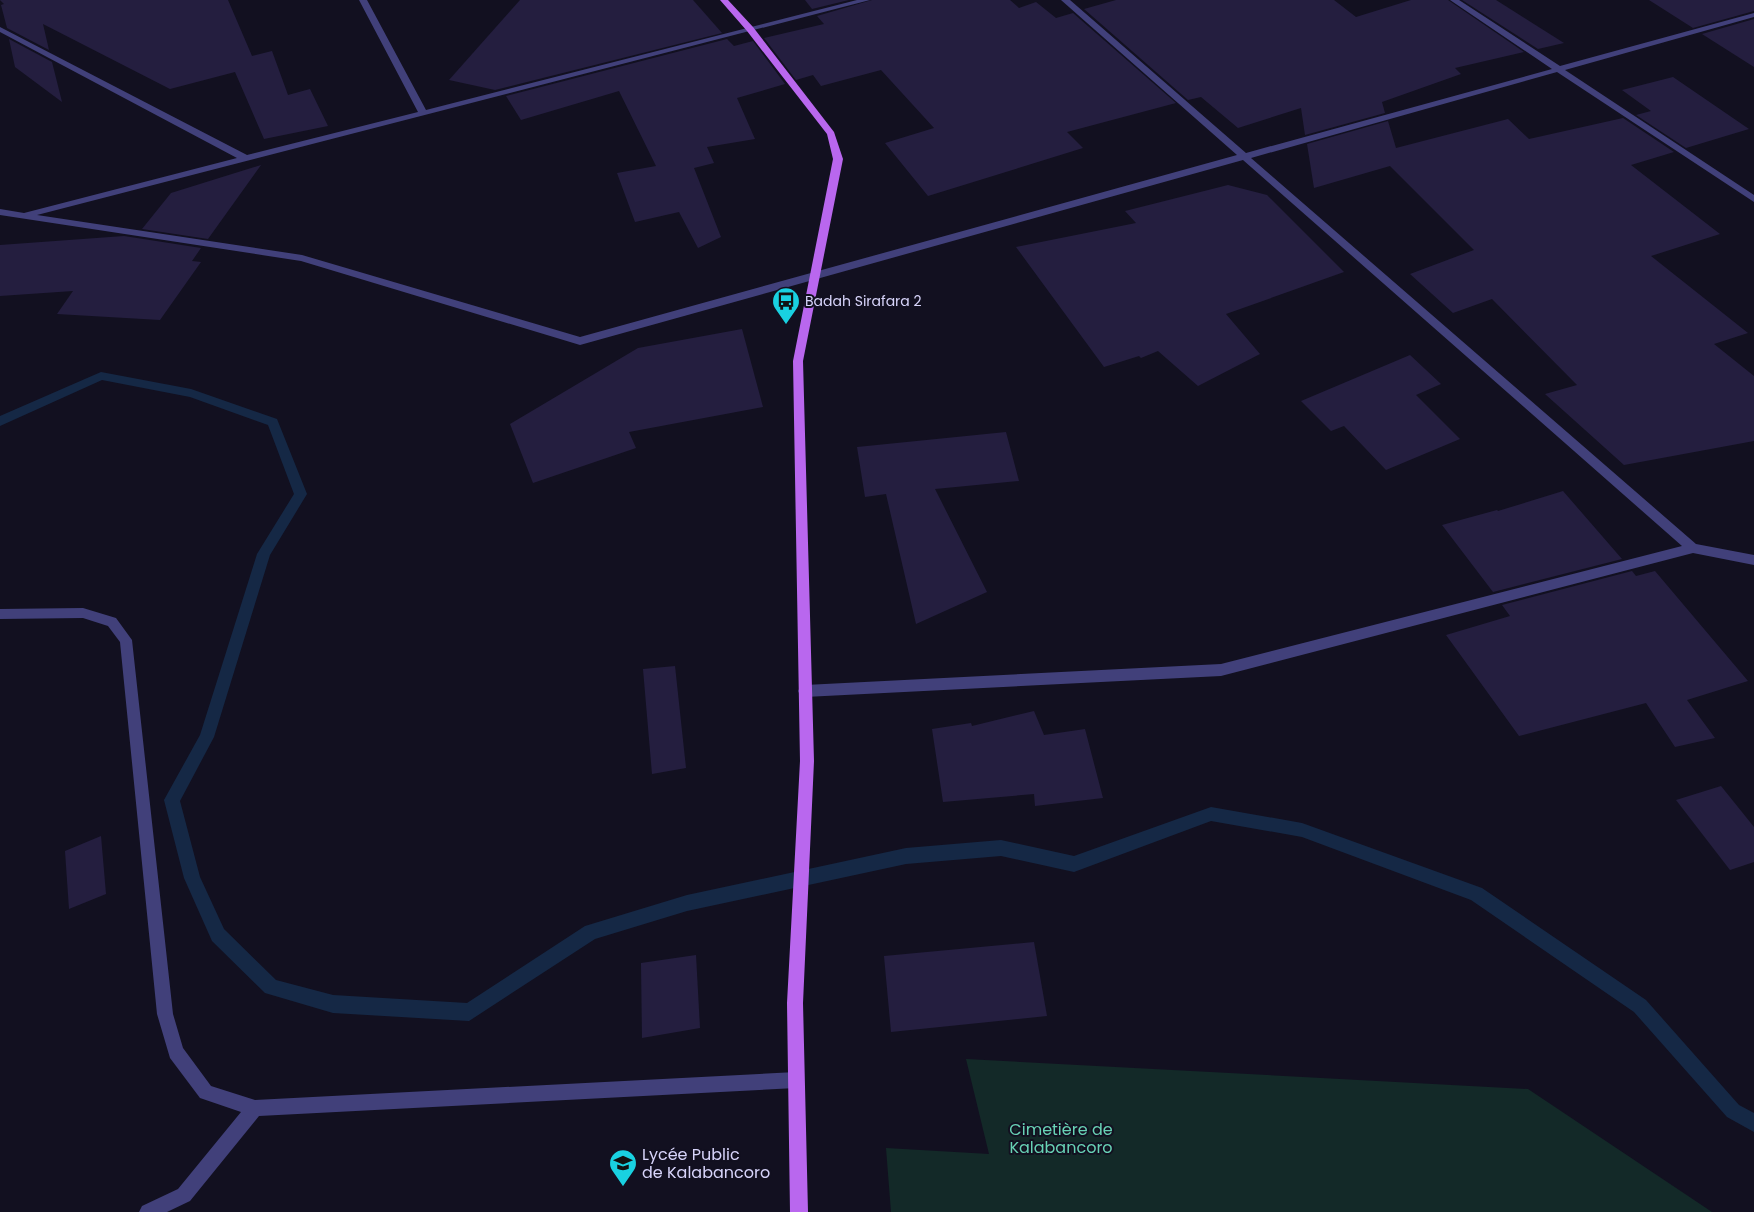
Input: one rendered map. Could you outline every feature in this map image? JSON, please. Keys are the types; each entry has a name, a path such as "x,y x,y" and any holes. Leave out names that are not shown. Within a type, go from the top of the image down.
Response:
{"main road":[{"path":"724,0 750,30 831,134 838,159 798,361 807,762 795,1003 799,1212"}],"street":[{"path":"363,0 423,113"},
{"path":"21,215 866,0"},
{"path":"1065,0 1693,548"},
{"path":"1454,0 1754,200"},
{"path":"0,212 302,258 580,341 1754,15"},
{"path":"0,29 245,158"},
{"path":"805,691 1221,670 1693,548 1754,560"},
{"path":"0,614 82,613 112,622 126,640 165,1014 176,1052 206,1092 255,1108 796,1080"},
{"path":"148,1212 184,1196 255,1108"}],"green space":[{"name":"Cimetière de Kalabancoro","path":"966,1059 1528,1089 1712,1212 891,1212 886,1148 989,1154"}],"building":[{"path":"0,0 228,0 252,56 272,51 288,95 310,89 328,126 264,139 235,72 170,89 43,24 49,50 7,28 1,5 4,4"},
{"path":"520,0 693,0 722,33 495,90 449,80"},
{"path":"805,0 849,0 812,9"},
{"path":"872,0 1010,0 1019,8 1036,2 1056,18 1073,13 1176,103 1067,132 1083,148 928,196 885,143 934,128 881,70 821,86 813,75 796,80 764,38 824,24 817,16"},
{"path":"1116,0 1334,0 1356,17 1411,0 1448,0 1524,52 1455,68 1461,74 1382,102 1385,113 1305,135 1301,108 1238,128 1201,97 1188,100 1084,9"},
{"path":"1462,0 1496,0 1564,43 1538,49"},
{"path":"1649,0 1754,0 1754,11 1693,28"},
{"path":"1754,19 1754,67 1702,34"},
{"path":"9,39 52,62 62,102 15,67"},
{"path":"727,39 734,46 753,41 785,84 737,98 755,139 707,147 714,163 694,168 721,237 698,248 679,212 635,222 617,173 656,166 619,91 521,120 506,96"},
{"path":"1673,77 1749,129 1686,148 1636,115 1651,111 1622,90"},
{"path":"1623,118 1674,152 1631,165 1720,234 1651,256 1748,333 1714,344 1754,376 1754,441 1624,465 1545,394 1577,385 1492,299 1453,313 1410,274 1474,250 1390,166 1314,188 1307,144 1388,121 1396,148 1508,119 1529,139"},
{"path":"261,165 208,239 142,229 171,193"},
{"path":"1228,185 1267,195 1344,272 1226,314 1260,354 1198,386 1158,351 1141,358 1139,356 1104,367 1016,247 1136,223 1125,211"},
{"path":"124,236 201,248 192,261 201,262 160,320 57,314 73,291 0,296 0,245"},
{"path":"742,329 763,407 629,432 636,448 533,483 510,424 638,348"},
{"path":"1410,355 1441,384 1416,395 1460,439 1386,470 1344,426 1331,431 1301,401"},
{"path":"1006,432 1019,481 935,489 987,592 916,624 886,494 865,497 857,447"},
{"path":"1563,491 1622,559 1493,592 1442,525 1498,511"},
{"path":"1632,571 1636,576 1655,571 1748,681 1687,700 1715,738 1675,747 1646,703 1519,736 1446,635 1510,616 1502,605"},
{"path":"675,666 686,768 652,774 643,669"},
{"path":"1034,711 1044,735 1085,729 1103,798 1035,806 1034,794 943,802 932,729 971,723 972,726"},
{"path":"1721,786 1754,827 1754,862 1730,870 1676,800"},
{"path":"101,836 106,894 69,909 65,851"},
{"path":"1034,942 1047,1016 891,1032 884,956"},
{"path":"696,955 700,1028 642,1038 641,963"}],"waterway":[{"path":"0,421 101,376 191,393 273,422 301,494 264,554 207,737 172,800 192,878 218,935 271,987 333,1004 469,1012 591,932 687,903 906,856 1001,848 1074,864 1211,814 1302,830 1476,894 1640,1006 1733,1111 1754,1123"}],"place":[{"name":"Badah Sirafara 2","path":"786,325"},
{"name":"Lycée Public de Kalabancoro","path":"623,1187"}]}
